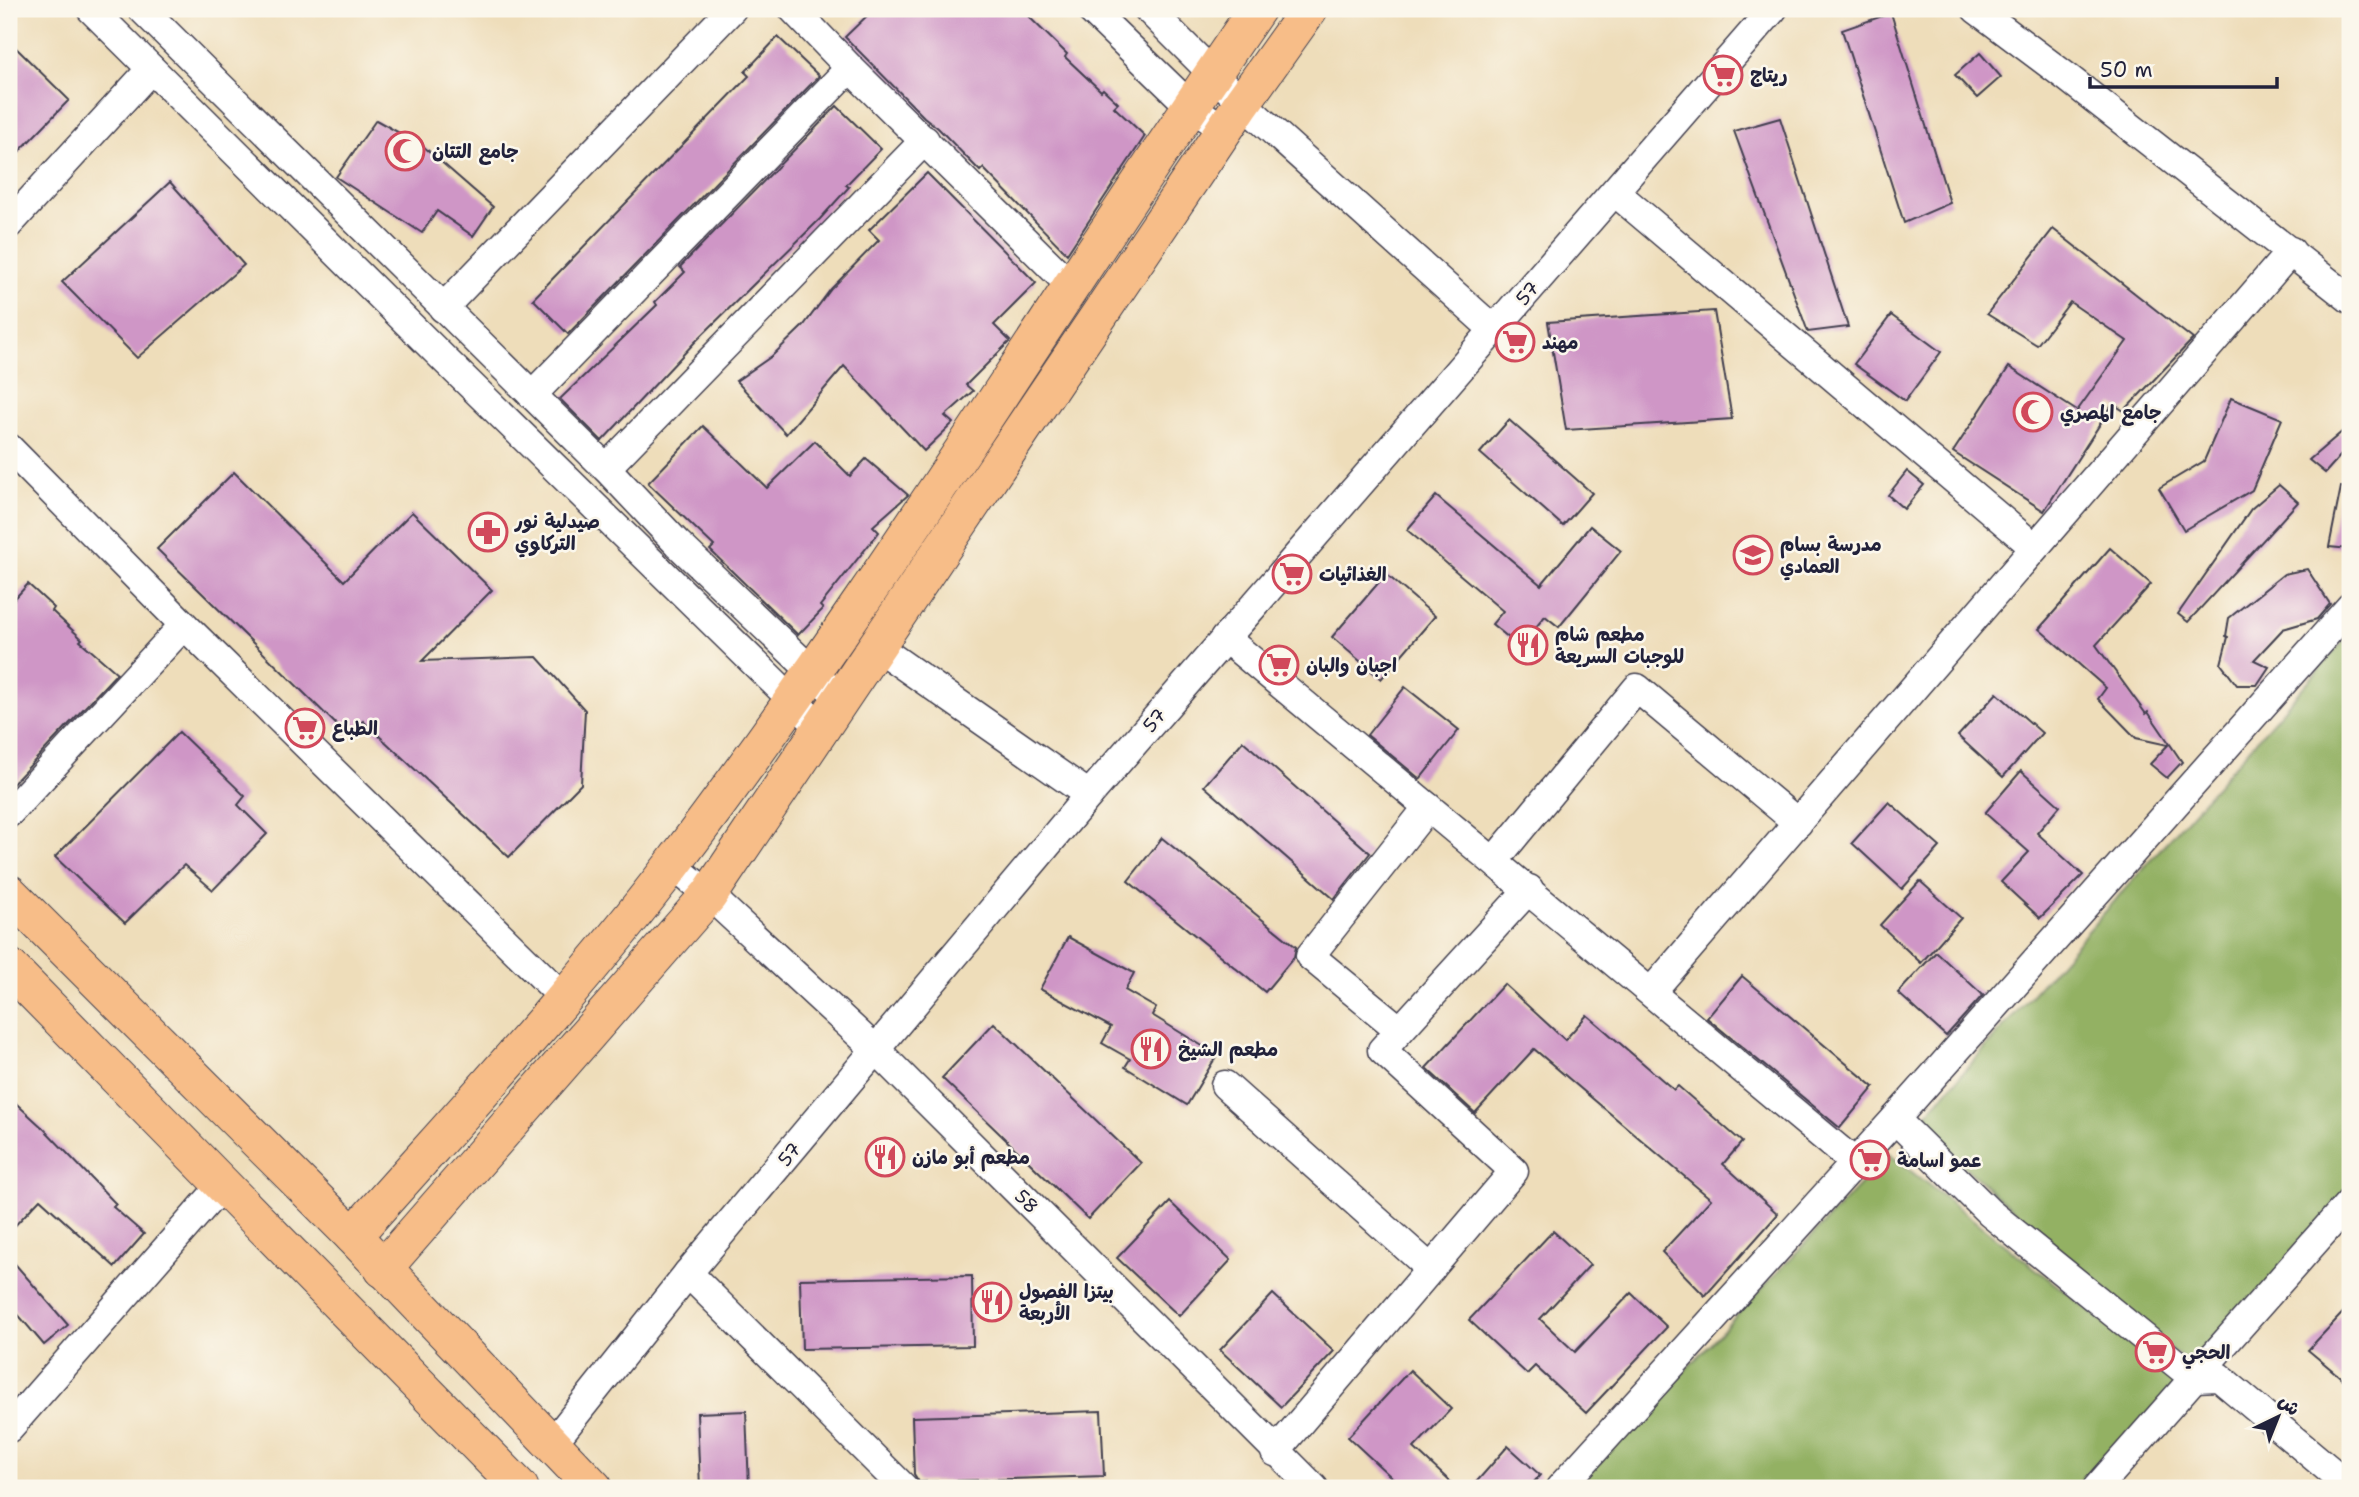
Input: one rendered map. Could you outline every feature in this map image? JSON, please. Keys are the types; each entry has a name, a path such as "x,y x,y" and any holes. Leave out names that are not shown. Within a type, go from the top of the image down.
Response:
{"main road":[{"path":"353,1237 563,997 672,865 802,686 1257,9"},
{"path":"383,1269 709,895 1309,9"},
{"path":"9,893 353,1237 594,1488"},
{"path":"9,967 520,1488"}],"street":[{"path":"91,9 831,714"},
{"path":"443,308 732,9"},
{"path":"793,9 1071,286"},
{"path":"1090,9 1190,106 1234,117"},
{"path":"1149,9 1213,73 1234,117 1495,331"},
{"name":"57","path":"551,1445 688,1273 1089,795 1773,9"},
{"path":"1976,9 2350,299"},
{"path":"152,12 443,308 606,468 677,542 802,686"},
{"path":"532,395 850,68"},
{"path":"9,224 151,69"},
{"path":"606,468 925,140"},
{"path":"1615,192 2034,547"},
{"path":"1652,991 2291,251"},
{"path":"9,447 184,625 563,997"},
{"path":"1560,1488 1895,1119 2350,607"},
{"path":"9,813 184,625"},
{"path":"1225,639 1652,991 1854,1162"},
{"path":"877,647 1089,795"},
{"path":"1494,861 1637,688 1798,823"},
{"path":"1400,1030 1310,956 1428,807"},
{"name":"58","path":"672,865 709,895 876,1050 1275,1452 1314,1488"},
{"path":"1275,1452 1514,1171 1382,1050 1529,889"},
{"path":"1225,1085 1431,1269"},
{"path":"1895,1119 1990,1213 2194,1378 2219,1377 2350,1486"},
{"path":"9,1428 223,1184"},
{"path":"2097,1488 2350,1202"},
{"path":"688,1273 904,1488"}],"green space":[{"path":"2350,634 2350,1195 2193,1368 1917,1125"},
{"path":"1889,1154 2183,1384 2085,1488 1574,1488"}],"building":[{"path":"874,9 1021,9 1067,54 1065,57 1118,103 1114,107 1145,136 1067,254 983,168 980,171 845,37"},
{"path":"1891,13 1950,203 1904,223 1842,30"},
{"path":"778,37 819,76 568,334 533,299 749,76 745,72"},
{"path":"9,41 69,100 9,162"},
{"path":"1980,53 2001,77 1977,98 1955,75"},
{"path":"837,106 881,149 846,185 849,187 820,219 695,342 602,441 560,399 657,305 655,302 685,272 680,267"},
{"path":"1780,118 1848,327 1808,332 1734,131"},
{"path":"376,120 423,146 493,207 473,236 437,211 422,233 336,177"},
{"path":"927,173 1036,283 994,325 1010,341 966,385 973,391 945,416 953,423 924,451 844,366 786,434 736,381 772,356 804,325 831,289 879,240 869,230"},
{"path":"170,182 244,265 137,358 62,282"},
{"path":"2053,229 2193,339 2124,411 2113,404 2044,511 1953,452 2009,367 2077,411 2127,341 2070,302 2037,345 1987,314"},
{"path":"1714,311 1732,419 1566,430 1548,322"},
{"path":"1891,315 1941,352 1905,401 1854,364"},
{"path":"2231,398 2282,419 2252,490 2184,530 2159,488 2204,461"},
{"path":"1509,420 1592,493 1563,526 1480,453"},
{"path":"2350,425 2350,445 2325,473 2309,460"},
{"path":"703,426 767,488 815,441 850,476 866,459 908,495 873,526 879,532 820,606 823,609 798,635 710,550 714,546 648,483"},
{"path":"1907,471 1924,485 1904,509 1888,495"},
{"path":"234,472 344,581 412,512 492,590 422,661 537,657 585,710 581,784 509,857 363,721 348,736 157,549"},
{"path":"2279,485 2298,502 2188,622 2178,614 2251,509"},
{"path":"2341,487 2350,488 2350,549 2329,547"},
{"path":"1436,496 1541,585 1590,526 1621,551 1559,627 1545,616 1520,647 1492,624 1503,611 1407,530"},
{"path":"2110,548 2151,584 2096,645 2146,714 2148,712 2182,762 2167,778 2150,764 2168,745 2136,738 2098,699 2106,688 2039,629"},
{"path":"2307,569 2330,604 2317,619 2283,629 2254,660 2269,667 2257,685 2237,685 2221,664 2228,637 2229,618 2284,574"},
{"path":"1386,574 1435,616 1381,679 1332,637"},
{"path":"28,584 54,608 52,611 82,639 80,641 117,673 9,788 9,605"},
{"path":"1405,687 1459,730 1420,779 1367,735"},
{"path":"1997,693 2042,733 2003,777 1958,736"},
{"path":"179,732 245,796 238,805 267,834 213,890 184,865 125,923 55,857"},
{"path":"1243,741 1370,853 1334,899 1204,786"},
{"path":"2021,771 2060,806 2037,833 2083,875 2040,918 2001,882 2029,852 1985,813"},
{"path":"1889,802 1940,847 1902,889 1852,843"},
{"path":"1162,838 1296,947 1294,957 1265,992 1128,881"},
{"path":"1920,881 1961,918 1921,963 1880,925"},
{"path":"1068,937 1134,973 1125,990 1156,1008 1152,1015 1217,1055 1187,1105 1125,1067 1130,1059 1102,1043 1111,1027 1040,989"},
{"path":"1936,952 1983,995 1946,1036 1898,993"},
{"path":"1742,976 1874,1087 1840,1128 1707,1018"},
{"path":"1504,984 1565,1040 1587,1015 1674,1090 1678,1086 1742,1142 1723,1164 1778,1214 1705,1296 1662,1252 1711,1199 1534,1049 1475,1113 1426,1068"},
{"path":"994,1023 1141,1163 1088,1219 942,1078"},
{"path":"9,1097 44,1129 116,1204 113,1207 144,1234 115,1267 40,1199 9,1232"},
{"path":"1170,1202 1231,1260 1179,1316 1117,1258"},
{"path":"1553,1231 1590,1265 1540,1319 1575,1352 1631,1293 1667,1327 1586,1413 1535,1366 1527,1374 1469,1320"},
{"path":"9,1257 68,1325 44,1345 9,1304"},
{"path":"972,1276 973,1346 802,1349 800,1279"},
{"path":"1273,1294 1334,1351 1281,1407 1220,1350"},
{"path":"2350,1305 2350,1385 2308,1350"},
{"path":"1410,1370 1451,1409 1414,1448 1457,1488 1403,1488 1348,1437"},
{"path":"746,1411 749,1488 700,1488 697,1413"},
{"path":"1101,1411 1104,1476 919,1482 914,1474 912,1417"},
{"path":"1508,1446 1540,1475 1529,1488 1471,1488"}],"place":[{"name":"ريتاج","path":"1723,75"},
{"name":"جامع التتان","path":"405,151"},
{"name":"مهند","path":"1515,342"},
{"name":"جامع المصري","path":"2033,412"},
{"name":"صيدلية نور التركاوي","path":"488,532"},
{"name":"مدرسة بسام العمادي","path":"1753,555"},
{"name":"الغذائيات","path":"1292,574"},
{"name":"مطعم شام للوجبات السريعة","path":"1528,645"},
{"name":"اجبان والبان","path":"1279,665"},
{"name":"الطباع","path":"305,728"},
{"name":"مطعم الشيخ","path":"1151,1049"},
{"name":"مطعم أبو مازن","path":"885,1157"},
{"name":"عمو اسامة","path":"1870,1160"},
{"name":"بيتزا الفصول الأربعة","path":"992,1302"},
{"name":"الحجي","path":"2155,1352"}]}
